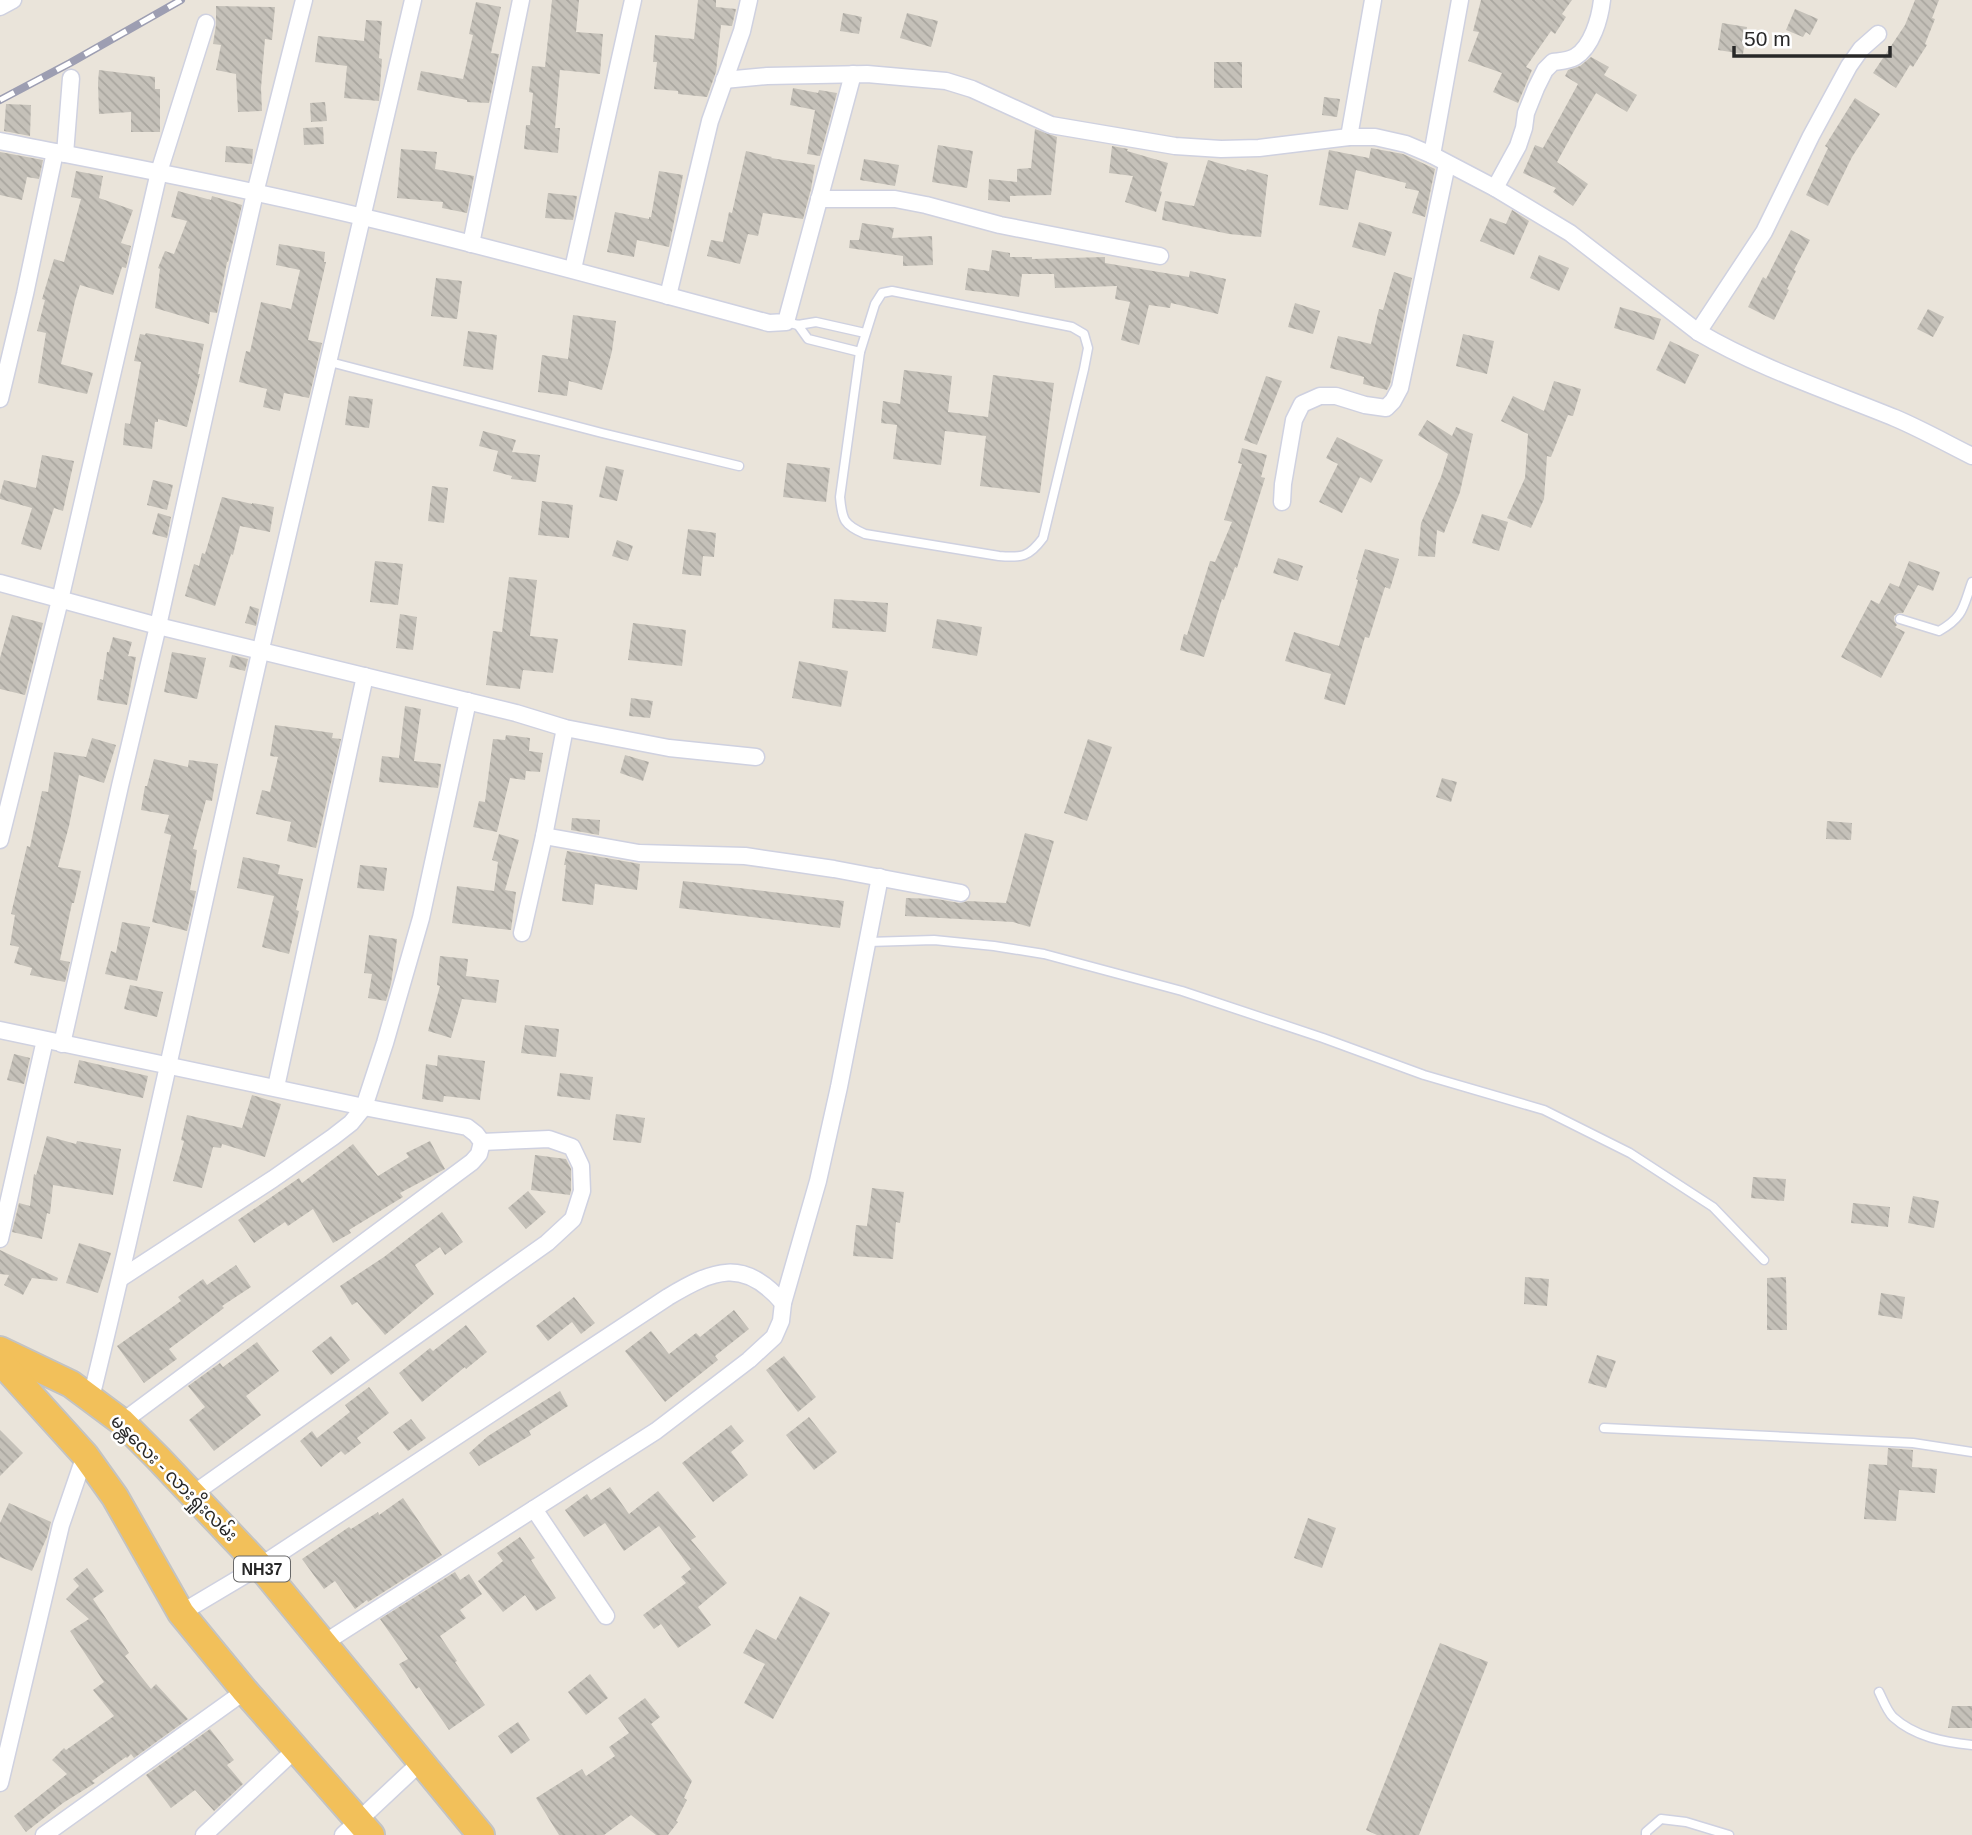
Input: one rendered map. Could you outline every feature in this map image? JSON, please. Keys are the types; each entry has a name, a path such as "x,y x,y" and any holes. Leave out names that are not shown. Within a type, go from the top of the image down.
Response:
{"highway":[{"name":"မန္တလေး - လားရှိုးလမ်း","path":"0,1350 71,1384 122,1422 260,1566 481,1835"},
{"path":"0,1362 85,1455 115,1497 181,1613 296,1749 357,1830"}],"street":[{"path":"0,8 13,0"},
{"path":"62,1044 255,193 304,0"},
{"path":"91,1398 121,1278 260,651 413,0"},
{"path":"471,244 521,0"},
{"path":"573,269 633,0"},
{"path":"668,296 710,121 742,31 750,0"},
{"path":"1349,137 1373,0"},
{"path":"1282,502 1294,420 1301,404 1320,396 1336,396 1386,408 1401,388 1440,159 1460,0"},
{"path":"1495,188 1518,146 1526,113 1545,70 1553,62 1577,56 1586,46 1599,18 1602,0"},
{"path":"0,840 60,600 159,172 206,23"},
{"path":"1698,332 1764,232 1849,66 1861,49 1878,34"},
{"path":"724,80 767,76 853,75 946,81 972,89 1051,125 1175,146 1259,148 1349,137 1375,137 1406,144 1495,188 1570,233 1698,332 1753,361 1899,420 1972,456"},
{"path":"0,141 159,172 364,217 573,269 769,323 792,324 819,199 853,75"},
{"path":"0,399 60,153 71,78"},
{"path":"819,199 895,199 1000,225 1160,256"},
{"path":"0,583 158,626 516,713 565,728 669,748 756,757"},
{"path":"276,1087 365,676"},
{"path":"121,1278 333,1137 351,1123 364,1107 421,918 468,701"},
{"path":"522,933 565,728"},
{"path":"544,836 639,853 745,856 834,869 961,893"},
{"path":"324,1643 656,1431 749,1360 774,1337 781,1321 783,1303 818,1181 880,877"},
{"path":"0,1030 467,1127 482,1142"},
{"path":"0,1239 45,1040"},
{"path":"192,1494 547,1243 573,1219 582,1191 581,1166 572,1147 549,1139 482,1142"},
{"path":"122,1422 472,1162 479,1154 482,1142"},
{"path":"181,1613 260,1566 698,1279 720,1273 738,1273 756,1279 772,1290 783,1303"},
{"path":"0,1778 61,1525 85,1455"},
{"path":"534,1509 606,1616"},
{"path":"44,1835 245,1691"},
{"path":"204,1835 296,1749"},
{"path":"357,1830 422,1762"}],"lane":[{"path":"892,291 1072,327 1084,334 1088,348 1084,369 1043,538 1034,550 1019,558 999,556 865,534 850,527 842,516 840,497 865,333 875,304 882,293 892,291"},
{"path":"792,324 816,322 865,333"},
{"path":"792,324 808,339 860,352"},
{"path":"330,362 740,466"},
{"path":"1900,619 1939,631 1954,623 1961,614 1972,582"},
{"path":"868,942 934,940 1044,954 1182,991 1423,1075 1544,1110 1630,1153 1713,1207 1764,1260"},
{"path":"1604,1428 1913,1443 1972,1452"},
{"path":"1879,1692 1892,1716 1915,1731 1932,1739 1972,1745"},
{"path":"1646,1835 1661,1819 1686,1822 1730,1835"}],"building":[{"path":"552,0 579,0 576,32 603,34 600,74 560,70 555,128 560,128 558,153 524,149 526,125 530,125 533,93 529,92 532,66 545,67"},
{"path":"698,0 716,0 716,7 736,9 732,26 721,25 716,72 707,97 654,89 657,62 653,62 655,35 694,39"},
{"path":"1481,0 1572,0 1562,14 1566,17 1555,34 1551,31 1526,67 1532,70 1518,103 1493,92 1502,73 1468,61 1479,32 1473,31"},
{"path":"1915,0 1939,0 1925,44 1927,45 1896,88 1873,73 1905,25"},
{"path":"476,2 501,7 491,53 499,54 489,103 467,102 417,90 421,71 463,79 473,35 469,34"},
{"path":"216,6 275,7 272,40 265,39 262,111 238,112 236,74 216,70 221,45 213,44"},
{"path":"1795,9 1818,19 1810,35 1806,32 1803,37 1786,30"},
{"path":"843,13 862,17 859,34 840,31"},
{"path":"907,13 938,21 931,47 900,38"},
{"path":"366,20 382,21 379,101 344,98 347,66 315,62 318,36 364,41"},
{"path":"1722,23 1747,27 1743,54 1718,50"},
{"path":"1591,57 1609,67 1604,75 1637,95 1627,112 1596,93 1579,122 1557,162 1588,184 1573,206 1553,192 1556,188 1523,173 1535,145 1543,148 1578,84 1565,76 1568,70 1580,66"},
{"path":"1214,62 1242,62 1242,88 1214,88"},
{"path":"99,70 155,77 155,89 160,89 160,132 131,132 131,112 99,114"},
{"path":"793,88 818,93 819,90 837,93 820,156 807,154 815,110 790,105"},
{"path":"1324,97 1340,99 1337,117 1322,115"},
{"path":"1855,98 1880,114 1852,157 1828,206 1806,195 1828,148 1825,146"},
{"path":"325,102 327,121 311,122 310,103"},
{"path":"6,104 31,105 30,136 4,131"},
{"path":"323,127 324,144 304,145 303,128"},
{"path":"1035,129 1057,137 1051,195 1010,196 1010,202 988,200 989,179 1017,182 1017,169 1031,168"},
{"path":"938,145 973,151 967,188 932,182"},
{"path":"226,146 253,149 252,164 225,162"},
{"path":"1112,146 1168,163 1156,212 1125,202 1133,176 1109,173"},
{"path":"1371,148 1403,154 1435,169 1425,217 1412,213 1419,191 1405,188 1406,183 1356,170 1348,210 1319,205 1329,150 1369,158"},
{"path":"401,149 437,152 435,169 474,176 467,213 442,208 443,202 397,198"},
{"path":"746,151 815,165 803,219 763,213 758,236 748,234 740,264 707,256 711,240 723,242"},
{"path":"0,152 43,160 39,179 27,177 22,200 0,195"},
{"path":"864,159 899,165 895,186 860,180"},
{"path":"1208,160 1268,175 1261,237 1229,234 1162,220 1165,201 1194,206"},
{"path":"76,171 103,176 99,198 133,210 121,243 131,246 126,268 122,267 113,295 80,285 75,301 61,364 93,373 87,394 38,383 46,333 37,331 45,300 42,299 54,259 64,262 81,199 71,197"},
{"path":"659,171 683,175 669,247 637,240 634,257 607,252 615,212 649,219 651,217"},
{"path":"178,191 211,200 212,196 242,205 217,313 210,312 209,324 155,308 158,268 165,251 174,254 187,221 171,217"},
{"path":"548,193 577,196 573,220 545,218"},
{"path":"1512,210 1529,221 1514,255 1480,241 1490,218 1506,224"},
{"path":"1359,222 1392,232 1385,256 1352,247"},
{"path":"862,223 894,228 892,238 932,236 933,265 903,266 903,256 849,248 850,240 859,240"},
{"path":"1791,230 1810,240 1794,270 1796,271 1787,289 1789,290 1774,320 1748,307"},
{"path":"279,244 325,252 326,262 308,340 322,343 309,398 284,393 280,411 263,407 267,389 239,382 246,351 250,352 261,302 291,309 300,270 276,265"},
{"path":"992,250 1010,253 1010,257 1032,259 1105,257 1105,263 1189,277 1190,271 1226,279 1218,314 1171,303 1170,308 1149,305 1139,345 1121,340 1130,302 1115,299 1117,286 1055,288 1054,274 1022,274 1019,297 965,290 968,268 989,271"},
{"path":"1539,255 1569,268 1559,291 1530,278"},
{"path":"1394,272 1412,278 1387,390 1363,384 1364,377 1330,368 1338,336 1371,344 1379,309 1383,310"},
{"path":"436,278 462,281 457,319 431,316"},
{"path":"1295,303 1320,311 1313,334 1288,327"},
{"path":"1620,307 1661,319 1654,340 1614,328"},
{"path":"1928,309 1944,317 1933,337 1917,329"},
{"path":"573,315 616,321 602,390 569,381 567,396 538,392 542,355 568,359"},
{"path":"468,331 497,335 493,370 463,366"},
{"path":"140,334 204,344 200,374 187,427 158,419 158,422 155,422 152,449 123,445 125,423 130,424 141,362 134,361"},
{"path":"1463,334 1494,341 1487,374 1456,366"},
{"path":"1670,341 1699,355 1685,384 1656,370"},
{"path":"904,370 952,376 948,412 988,417 993,375 1054,383 1040,493 980,486 986,436 945,431 941,465 893,459 897,425 881,423 883,401 900,404"},
{"path":"1266,376 1282,381 1257,445 1244,440"},
{"path":"1554,381 1581,389 1573,416 1568,415 1551,457 1547,456 1544,499 1531,528 1507,518 1525,478 1528,434 1501,421 1513,396 1544,411"},
{"path":"349,396 373,399 369,428 345,425"},
{"path":"1427,420 1452,436 1456,427 1473,434 1460,492 1444,533 1437,530 1435,557 1418,556 1421,523 1448,454 1418,435"},
{"path":"483,431 516,440 512,452 540,455 536,482 511,479 512,476 493,471 498,451 479,446"},
{"path":"1337,437 1383,460 1371,483 1360,477 1342,513 1319,502 1338,464 1326,458"},
{"path":"1242,448 1267,455 1261,477 1265,478 1237,568 1235,567 1224,600 1222,599 1204,657 1180,650 1210,561 1215,562 1232,522 1224,520 1242,464 1238,463"},
{"path":"42,455 74,461 63,511 54,508 41,550 21,544 32,508 0,499 0,495 4,480 36,488"},
{"path":"787,463 830,468 826,502 783,497"},
{"path":"606,466 624,470 617,501 599,497"},
{"path":"153,480 173,485 167,510 147,505"},
{"path":"432,486 448,488 444,523 428,521"},
{"path":"222,497 274,507 270,532 240,526 215,606 185,596 194,564 199,566 202,553 205,554"},
{"path":"542,501 573,505 569,538 538,535"},
{"path":"158,513 171,517 167,538 152,534"},
{"path":"1482,514 1508,522 1499,551 1472,543"},
{"path":"688,529 716,533 714,557 703,556 701,576 682,574"},
{"path":"617,540 633,546 628,561 612,556"},
{"path":"1365,549 1399,559 1390,589 1385,587 1369,638 1365,637 1345,705 1324,699 1331,674 1285,661 1294,632 1339,646"},
{"path":"1278,558 1303,566 1298,581 1273,573"},
{"path":"375,561 403,564 398,605 370,602"},
{"path":"1909,561 1940,572 1933,591 1918,585 1903,613 1894,616 1897,625 1895,627 1905,632 1881,678 1841,657 1871,600 1879,604 1890,583 1899,587"},
{"path":"509,577 537,580 530,636 558,639 553,673 523,670 520,689 486,685 493,631 502,632"},
{"path":"834,599 888,603 886,632 832,628"},
{"path":"250,606 259,609 256,626 245,623"},
{"path":"400,614 417,617 413,650 396,648"},
{"path":"12,615 43,623 25,695 0,689 0,658"},
{"path":"937,619 982,627 977,656 932,648"},
{"path":"633,623 686,630 682,666 628,660"},
{"path":"113,637 132,642 128,656 136,657 127,705 97,700 100,679 103,680 107,652"},
{"path":"172,652 206,658 197,699 164,692"},
{"path":"232,655 248,659 245,671 229,667"},
{"path":"799,661 848,671 841,707 792,698"},
{"path":"631,698 653,701 650,718 629,716"},
{"path":"405,706 421,709 414,761 441,764 438,788 379,782 382,756 399,758"},
{"path":"275,725 333,733 332,738 341,739 316,848 287,841 291,822 256,814 262,790 270,792 278,757 270,756"},
{"path":"506,735 530,738 529,751 543,753 540,772 526,771 525,780 510,778 497,832 473,827 479,801 485,802 493,739 505,740"},
{"path":"92,738 116,745 104,783 79,775 58,867 81,871 60,960 70,962 65,982 30,975 32,968 14,963 19,947 10,945 15,915 11,914 42,791 48,792 54,752 86,757"},
{"path":"1088,739 1112,747 1087,821 1064,813"},
{"path":"625,755 649,762 643,781 620,773"},
{"path":"154,759 188,767 189,760 218,764 212,801 206,800 193,849 197,850 190,890 196,891 187,931 152,922 171,835 164,833 169,815 141,810"},
{"path":"1442,778 1457,782 1451,802 1436,797"},
{"path":"572,818 600,820 599,835 571,830"},
{"path":"1827,821 1852,823 1851,840 1826,839"},
{"path":"1025,833 1054,841 1030,927 1013,922 905,916 906,898 959,903 1006,903"},
{"path":"499,834 519,840 505,890 516,892 511,930 452,923 457,886 494,891 498,862 492,860"},
{"path":"567,851 640,864 637,890 595,884 593,905 562,901"},
{"path":"243,857 280,865 278,874 303,879 289,954 262,947 274,896 237,888"},
{"path":"360,865 387,868 384,891 357,888"},
{"path":"683,881 844,901 840,928 679,908"},
{"path":"122,922 150,927 137,981 105,974 111,951 116,953"},
{"path":"369,935 397,939 386,1001 368,998 372,974 364,973"},
{"path":"440,956 468,959 466,976 499,980 496,1003 462,999 451,1038 428,1031 440,986 437,985"},
{"path":"130,985 163,992 157,1017 124,1009"},
{"path":"525,1025 559,1029 556,1057 521,1053"},
{"path":"14,1054 30,1058 24,1084 7,1080"},
{"path":"438,1055 485,1061 480,1100 444,1096 443,1102 422,1099 426,1064 437,1066"},
{"path":"79,1060 148,1076 143,1098 74,1083"},
{"path":"560,1073 593,1077 590,1100 557,1096"},
{"path":"252,1095 281,1104 265,1157 222,1144 221,1148 213,1147 202,1188 173,1181 184,1141 181,1140 187,1115 242,1128"},
{"path":"616,1114 645,1118 641,1143 613,1140"},
{"path":"47,1136 76,1144 77,1141 121,1149 113,1195 53,1185 50,1214 47,1213 42,1239 12,1232 19,1203 30,1206 34,1174 36,1175"},
{"path":"430,1141 445,1169 400,1193 403,1197 333,1243 313,1209 288,1226 285,1222 254,1243 238,1220 299,1178 302,1183 353,1144 378,1176 409,1157 406,1153"},
{"path":"535,1155 566,1159 571,1169 570,1195 531,1190"},
{"path":"1753,1177 1786,1179 1784,1201 1751,1198"},
{"path":"872,1188 904,1192 900,1223 896,1222 893,1259 853,1256 856,1225 867,1226"},
{"path":"528,1191 546,1212 526,1229 508,1208"},
{"path":"1913,1196 1939,1201 1934,1228 1908,1223"},
{"path":"1853,1203 1890,1207 1888,1227 1851,1223"},
{"path":"442,1212 463,1242 445,1255 440,1247 415,1265 434,1294 385,1335 357,1302 352,1305 340,1286 384,1257"},
{"path":"79,1243 111,1253 98,1293 66,1283"},
{"path":"0,1250 58,1278 57,1281 32,1278 23,1295 4,1285 9,1275 0,1274"},
{"path":"236,1265 251,1287 222,1306 224,1308 169,1349 177,1359 144,1383 117,1346 181,1301 178,1297 203,1279 207,1285"},
{"path":"1525,1277 1549,1279 1547,1306 1524,1304"},
{"path":"1786,1277 1787,1330 1767,1330 1767,1278"},
{"path":"1881,1293 1905,1297 1902,1319 1878,1315"},
{"path":"574,1297 595,1323 581,1334 572,1322 548,1341 536,1326"},
{"path":"734,1310 749,1329 715,1356 718,1360 665,1402 625,1351 651,1331 669,1354 696,1333 700,1337"},
{"path":"466,1325 487,1352 422,1402 399,1373 430,1348 433,1351"},
{"path":"331,1336 350,1360 331,1375 312,1351"},
{"path":"257,1342 279,1371 246,1396 261,1415 214,1451 189,1420 205,1407 188,1386 220,1363 223,1367"},
{"path":"1597,1355 1616,1361 1606,1388 1588,1383"},
{"path":"784,1356 816,1397 798,1412 766,1370"},
{"path":"369,1387 389,1413 357,1438 361,1443 345,1455 341,1451 321,1467 300,1441 312,1431 317,1438 350,1412 345,1405"},
{"path":"560,1391 568,1406 529,1431 531,1435 479,1466 469,1453 488,1436"},
{"path":"809,1417 837,1452 814,1470 786,1435"},
{"path":"411,1419 426,1438 408,1451 393,1432"},
{"path":"731,1425 744,1441 731,1452 748,1475 713,1502 682,1463"},
{"path":"0,1430 23,1453 0,1476"},
{"path":"1888,1448 1913,1450 1912,1467 1937,1469 1935,1493 1899,1490 1896,1521 1864,1519 1869,1464 1887,1465"},
{"path":"610,1487 629,1514 658,1491 696,1537 691,1540 727,1583 698,1607 711,1625 678,1648 661,1624 654,1629 643,1615 686,1583 681,1577 691,1569 659,1526 624,1551 605,1523 584,1537 565,1510 587,1494 591,1500"},
{"path":"403,1498 442,1555 355,1609 335,1581 324,1589 302,1559 349,1527 351,1529 378,1512 379,1515"},
{"path":"9,1503 51,1522 32,1571 0,1557 0,1523"},
{"path":"1308,1518 1336,1528 1322,1568 1294,1558"},
{"path":"520,1537 535,1558 531,1560 556,1598 536,1611 525,1595 503,1612 478,1581 503,1561 497,1553"},
{"path":"87,1568 104,1591 93,1599 129,1653 125,1656 151,1689 156,1684 188,1719 134,1758 131,1754 126,1757 92,1781 95,1783 63,1803 26,1832 14,1816 67,1774 52,1760 64,1748 66,1750 114,1716 93,1690 104,1682 70,1631 89,1619 66,1599 79,1586 73,1579"},
{"path":"455,1572 460,1580 469,1574 482,1594 460,1610 466,1618 440,1636 485,1705 449,1730 399,1664 408,1659 380,1619"},
{"path":"800,1596 830,1613 773,1719 744,1703 765,1664 743,1653 756,1629 776,1640"},
{"path":"1440,1643 1488,1662 1419,1835 1377,1835 1366,1830"},
{"path":"590,1674 608,1698 586,1715 568,1692"},
{"path":"645,1698 660,1717 651,1724 692,1781 684,1798 687,1800 676,1821 678,1822 668,1835 656,1835 631,1815 604,1835 559,1835 536,1798 582,1769 586,1776 615,1756 609,1747 629,1733 618,1718"},
{"path":"1952,1706 1972,1706 1972,1728 1948,1728"},
{"path":"518,1722 530,1740 511,1754 498,1736"},
{"path":"210,1729 234,1760 227,1765 243,1784 214,1811 195,1790 171,1808 146,1775"}],"railway":[{"path":"0,100 181,0"}]}
